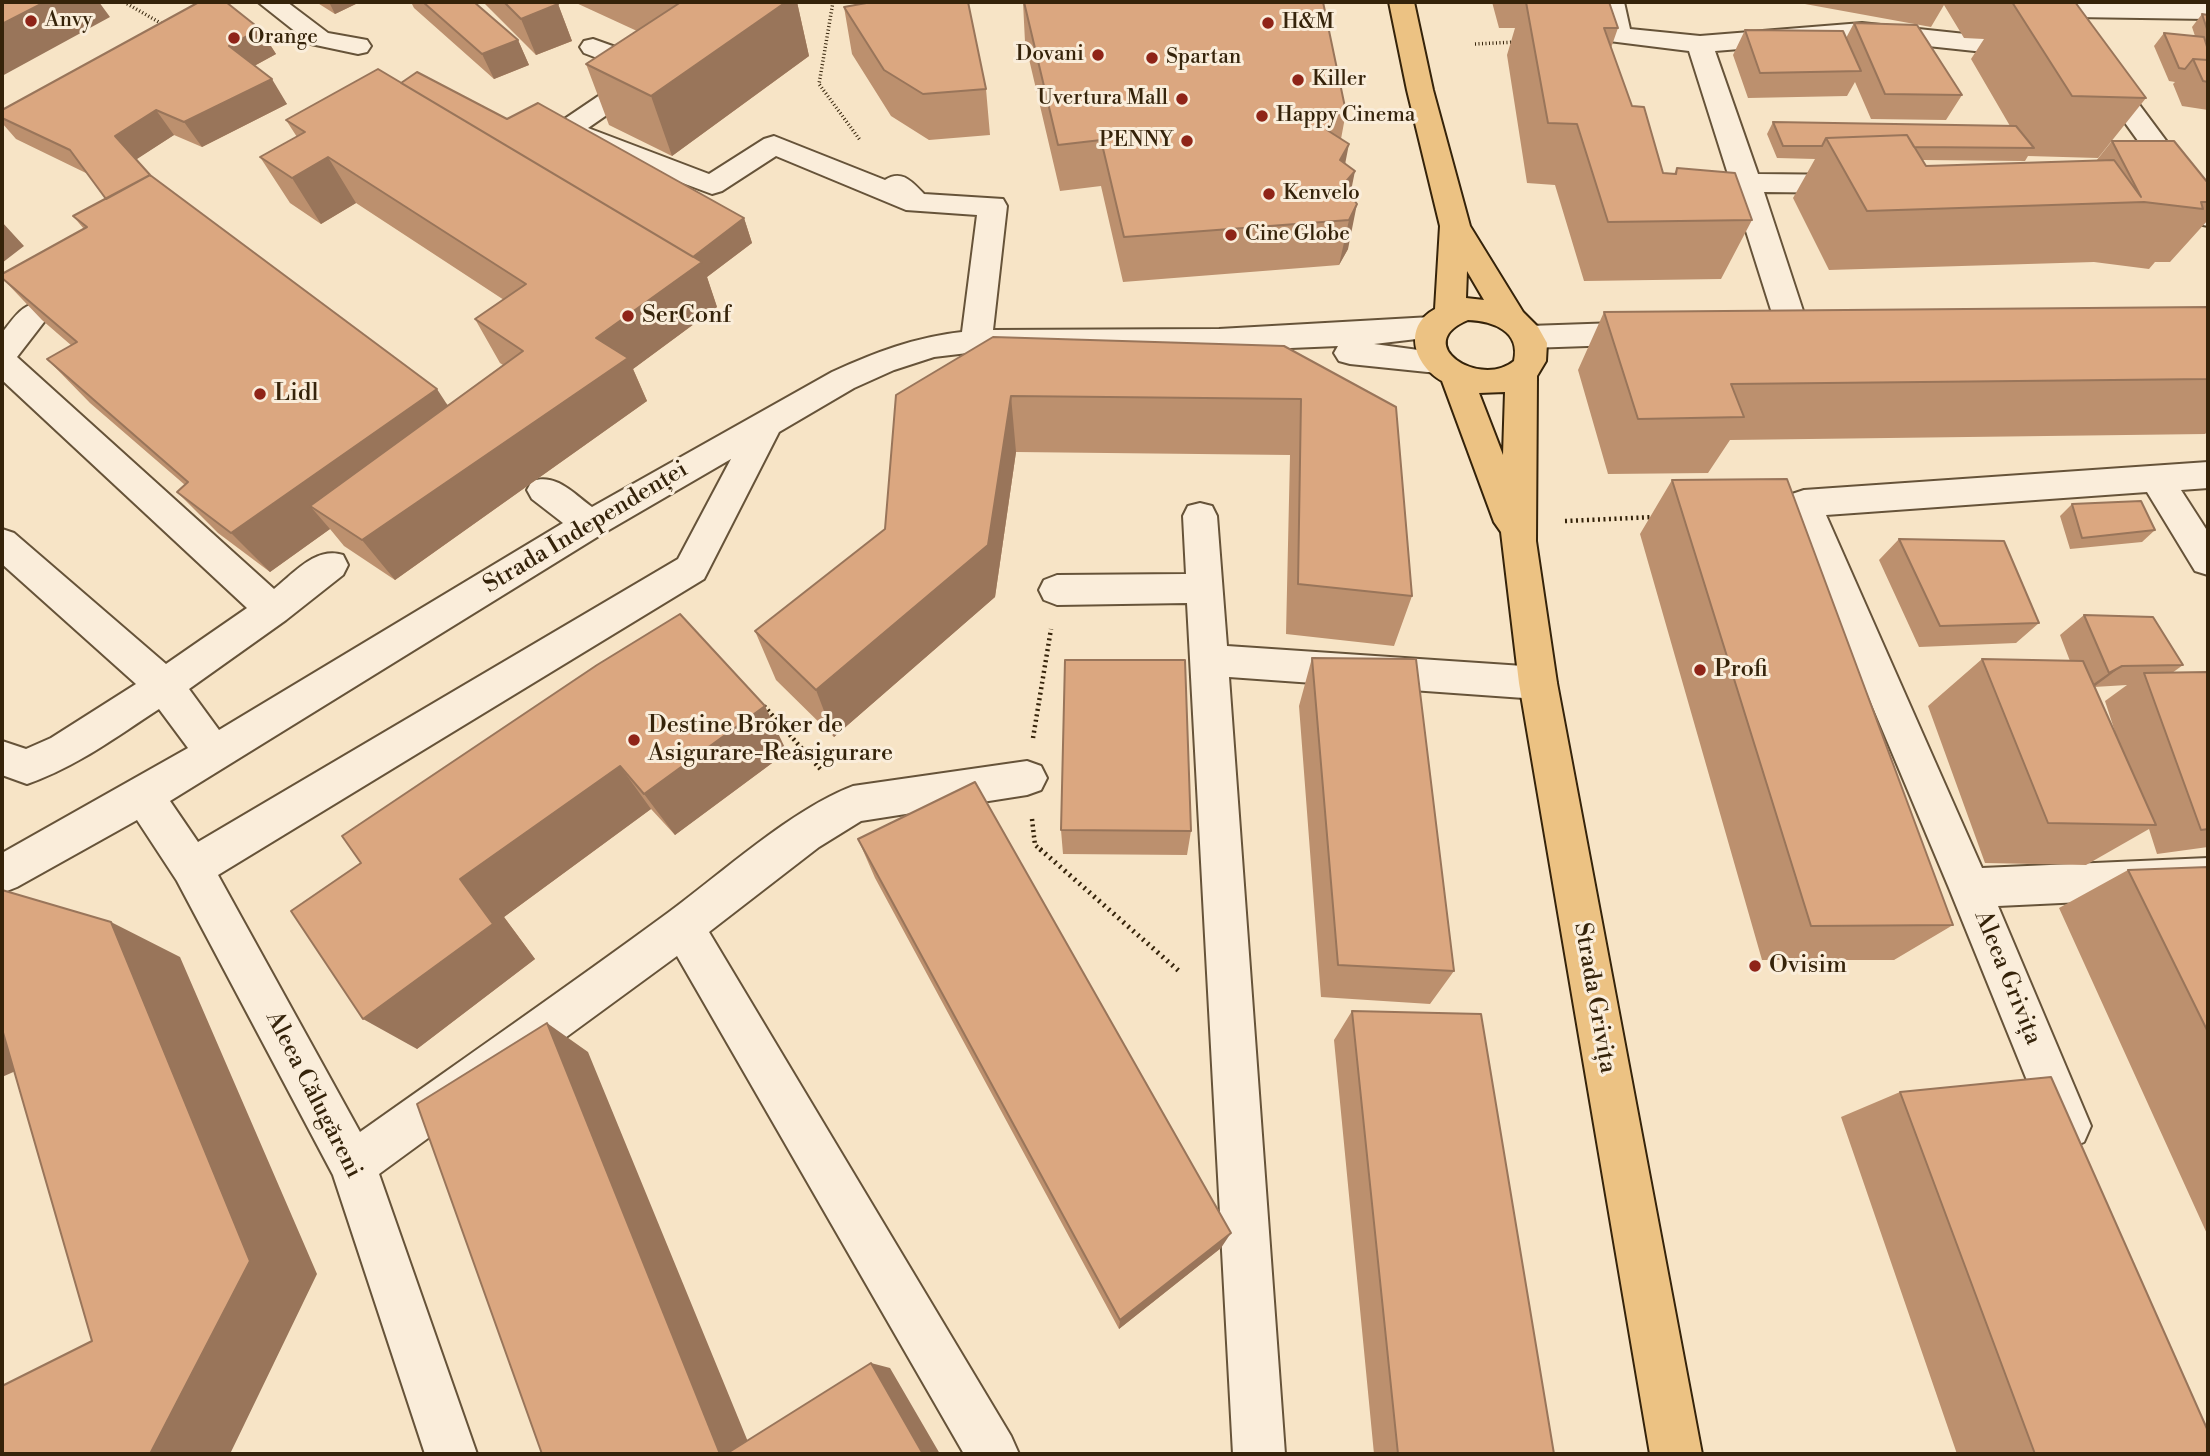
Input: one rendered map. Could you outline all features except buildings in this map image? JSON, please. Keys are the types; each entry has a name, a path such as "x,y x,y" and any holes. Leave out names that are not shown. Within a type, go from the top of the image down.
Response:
{"main road":[{"path":"1401,2 1420,90 1455,226 1534,351 1531,363 1521,374 1508,380 1492,383 1447,369 1430,351 1428,339 1440,321 1455,226"},
{"path":"1440,321 1481,310 1498,313 1521,328"},
{"name":"Strada Grivița","path":"1447,369 1518,541"},
{"name":"Strada Grivița","path":"1521,374 1518,541 1538,683 1676,1454"}],"street":[{"path":"271,2 320,39 358,46"},
{"path":"1612,2 1618,36 1700,44 1862,31 2067,53"},
{"path":"2208,10 2053,5 2067,53 2172,189 2208,217"},
{"path":"1700,44 1793,329"},
{"path":"593,47 654,70 567,130 712,185 774,145 916,203 993,206 976,341"},
{"path":"883,171 916,203"},
{"path":"1747,183 1884,185"},
{"path":"2,354 36,313"},
{"name":"Strada Independenței","path":"2,874 144,796 590,524 883,362 932,346 976,341 1219,340 1378,333 1440,321"},
{"path":"1521,328 1682,332"},
{"name":"Strada Independenței","path":"1219,340 1447,369"},
{"path":"2,362 273,610"},
{"path":"192,868 691,569 767,424"},
{"path":"2155,477 2208,475"},
{"path":"2155,477 2208,561"},
{"name":"Aleea Grivița","path":"2082,1158 1970,888 1804,503 2155,477"},
{"path":"544,490 590,524"},
{"path":"1200,516 1259,1454"},
{"path":"2,543 164,686 214,754"},
{"path":"2,758 27,767 65,751 273,610 330,565"},
{"path":"1057,590 1204,588"},
{"path":"1208,660 1538,683"},
{"path":"353,1165 683,927 805,834 853,804 1027,778"},
{"name":"Aleea Călugăreni","path":"144,796 192,868 353,1165 446,1453"},
{"path":"1970,888 2208,877"},
{"path":"683,927 993,1454"}],"path":[{"path":"124,2 152,16 170,30"},
{"path":"833,2 819,84 883,171"},
{"path":"1475,44 1527,41"},
{"path":"1565,522 1662,517"},
{"path":"1057,590 1027,778 1035,845 1230,1016"},
{"path":"760,702 853,804"}],"place":[{"name":"Anvy","path":"31,21"},
{"name":"H&M","path":"1268,23"},
{"name":"Orange","path":"234,38"},
{"name":"Dovani","path":"1098,55"},
{"name":"Spartan","path":"1152,58"},
{"name":"Killer","path":"1298,80"},
{"name":"Uvertura Mall","path":"1182,99"},
{"name":"Happy Cinema","path":"1262,116"},
{"name":"PENNY","path":"1187,141"},
{"name":"Kenvelo","path":"1269,194"},
{"name":"Cine Globe","path":"1231,235"},
{"name":"SerConf","path":"628,316"},
{"name":"Lidl","path":"260,394"},
{"name":"Profi","path":"1700,670"},
{"name":"Destine Broker de Asigurare-Reasigurare","path":"634,740"},
{"name":"Ovisim","path":"1755,966"}]}
